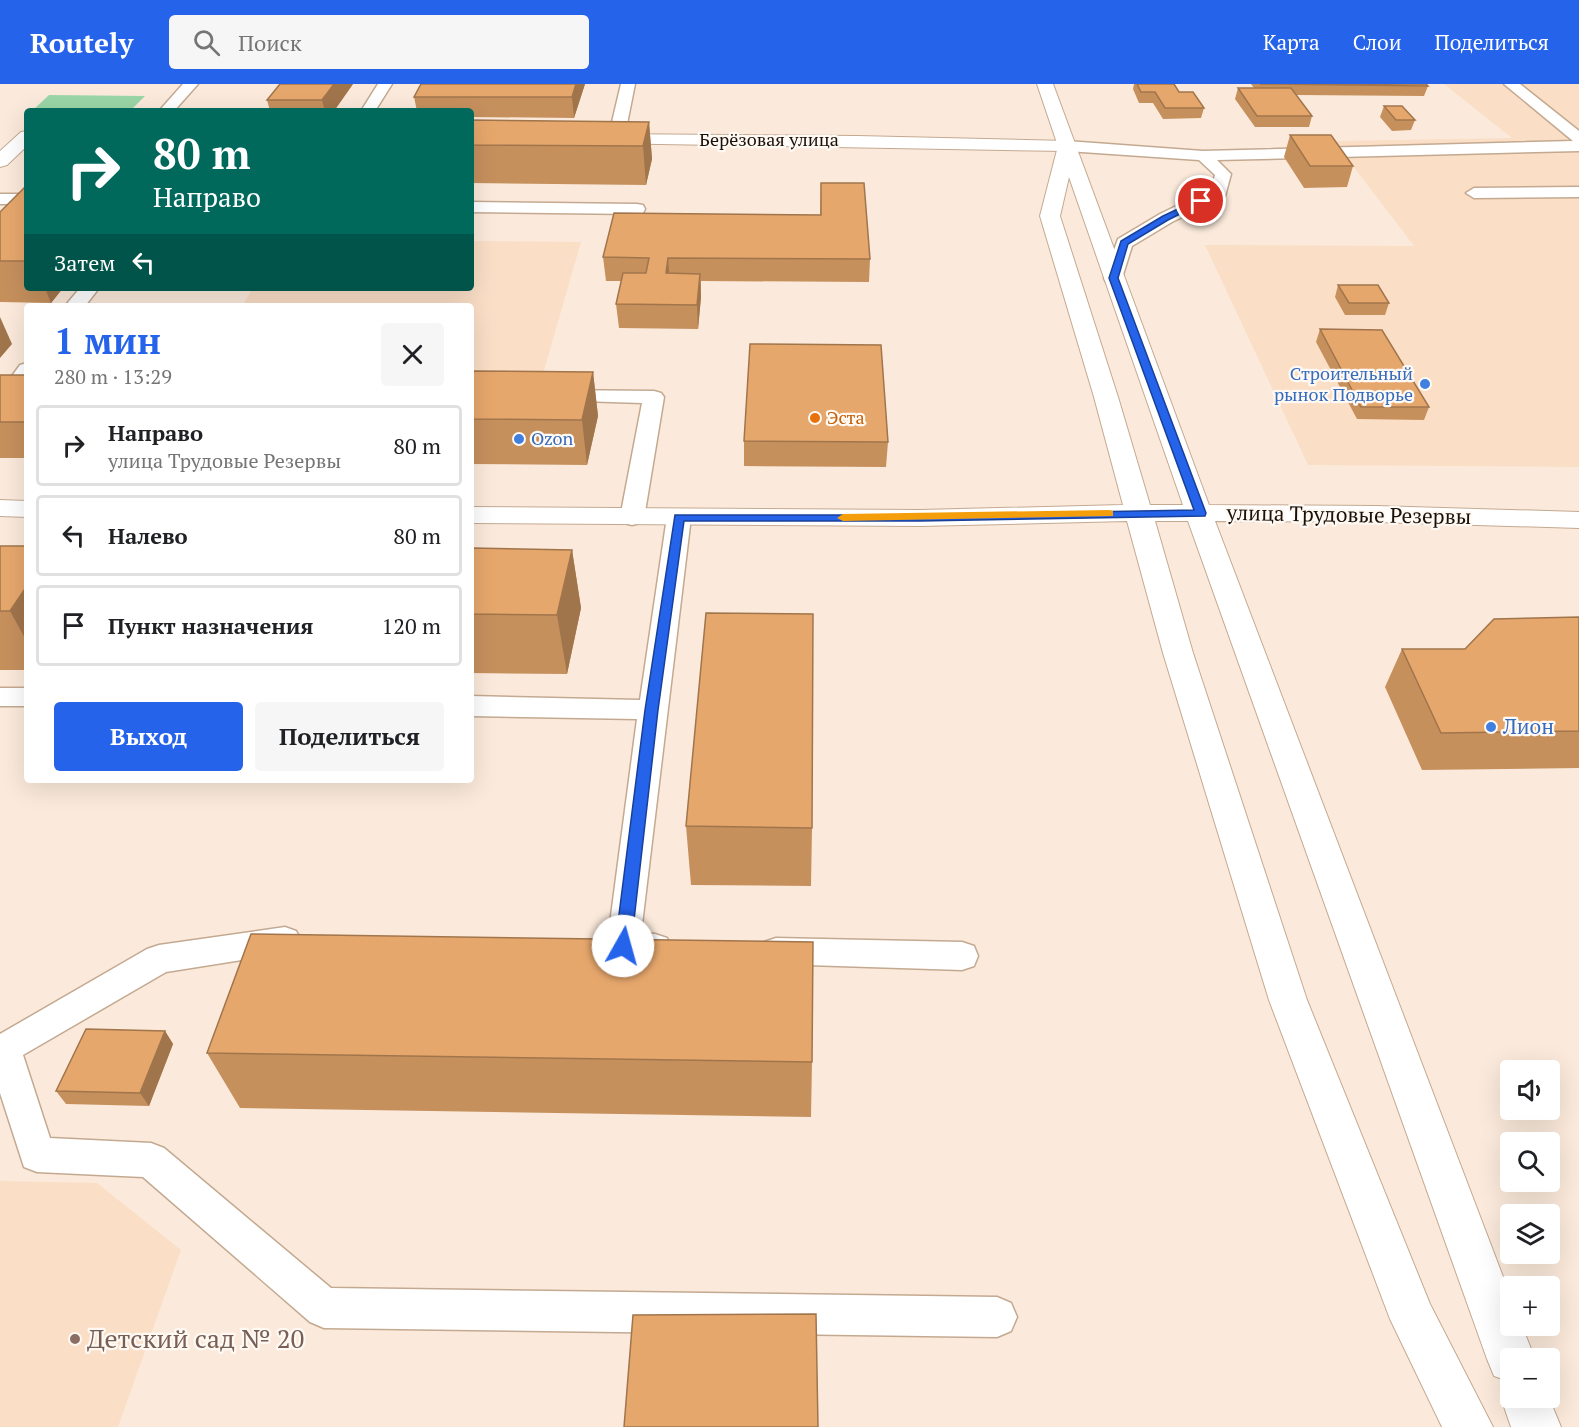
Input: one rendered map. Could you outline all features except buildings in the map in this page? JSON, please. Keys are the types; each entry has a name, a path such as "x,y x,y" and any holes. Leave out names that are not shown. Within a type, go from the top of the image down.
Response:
{"main road":[{"path":"1045,84 1113,278 1201,513 1249,653 1507,1348"},
{"path":"0,136 24,136"},
{"path":"0,161 24,139"},
{"name":"Берёзовая улица","path":"583,139 857,141 1067,146"},
{"path":"1067,146 1050,216 1139,513 1178,653 1288,1000 1413,1319 1468,1427"},
{"path":"0,508 24,508"},
{"name":"улица Трудовые Резервы","path":"474,515 632,518 920,518 1201,513 1376,514 1579,520"},
{"path":"1529,1408 1536,1427"}],"lane":[{"path":"169,108 191,84"},
{"path":"370,108 385,84"},
{"path":"616,140 628,84"},
{"path":"1511,84 1579,139"},
{"path":"1067,146 1203,156 1579,146"},
{"path":"1113,278 1124,243 1166,218 1219,192 1223,174 1203,156"},
{"path":"1474,194 1579,192"},
{"path":"0,199 24,199"},
{"path":"474,207 637,209"},
{"path":"78,303 88,291"},
{"path":"540,396 654,397 632,518"},
{"path":"623,946 679,517"},
{"path":"0,697 24,697"},
{"path":"474,706 652,710"},
{"path":"309,940 274,939 159,959 2,1049 38,1155 151,1160 324,1308 996,1317"},
{"path":"588,946 681,948"},
{"path":"752,950 962,956"}],"shaded area":[{"name":"Строительный рынок Подворье","path":"1444,84 1579,84 1579,467 1308,465 1205,245 1414,246 1334,141 1512,138"},
{"path":"474,241 581,242 543,374 474,374 474,303 244,303 251,291 474,291"},
{"name":"Детский сад № 20","path":"0,1181 97,1183 181,1250 118,1427 0,1427"}],"green space":[{"path":"49,95 145,96 133,108 35,108"}],"slow traffic":[{"path":"843,518 1109,513"}],"place":[{"name":"Строительный рынок Подворье","path":"1425,384"},
{"name":"Эста","path":"815,418"},
{"name":"Ozon","path":"519,439"},
{"name":"Лион","path":"1491,727"},
{"name":"Детский сад № 20","path":"75,1339"}],"route":[{"path":"623,946 679,517 920,518 1201,513 1113,278 1124,243 1166,218 1201,201"}]}
